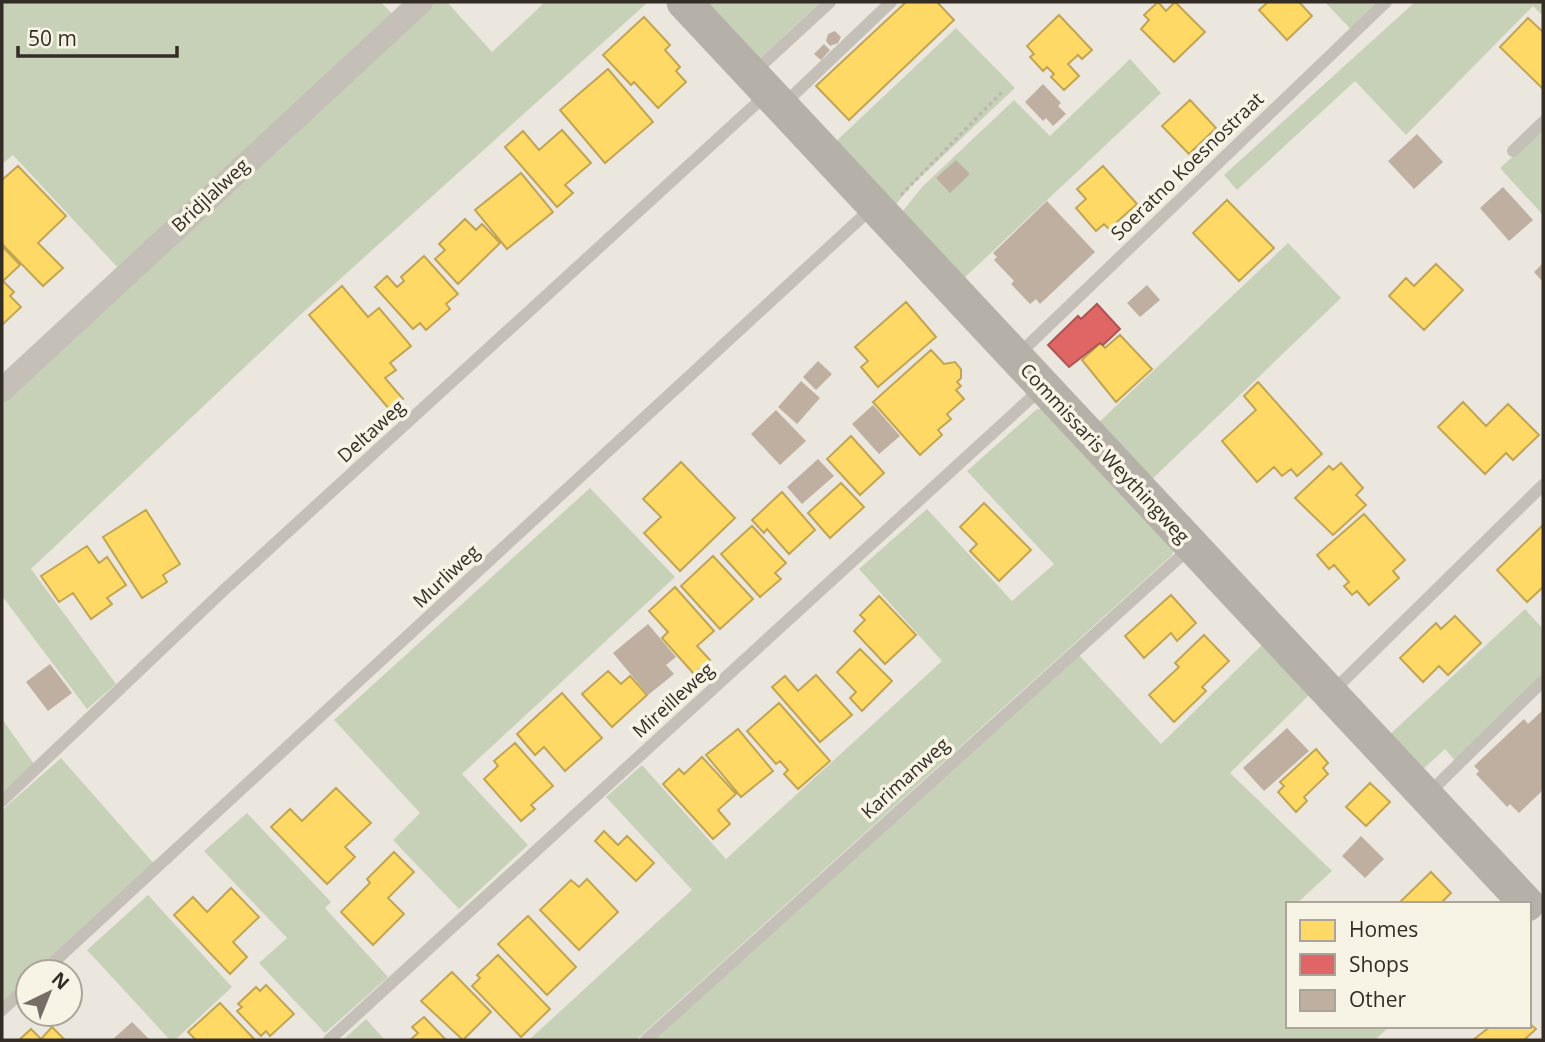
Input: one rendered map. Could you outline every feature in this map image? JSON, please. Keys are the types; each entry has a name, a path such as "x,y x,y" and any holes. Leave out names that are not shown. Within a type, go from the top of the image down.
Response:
{"main road":[{"name":"Commissaris Weythingweg","path":"684,2 1525,902"},
{"name":"Commissaris Weythingweg","path":"1531,908 1543,921"}],"street":[{"name":"Bridjlalweg","path":"2,390 421,2"}],"lane":[{"path":"767,91 830,2"},
{"path":"767,91 891,2"},
{"name":"Soeratno Koesnostraat","path":"1015,357 1385,2"},
{"name":"Deltaweg","path":"2,801 224,590 767,91"},
{"path":"1513,151 1543,122"},
{"name":"Murliweg","path":"58,958 878,211"},
{"name":"Mireilleweg","path":"329,1040 1044,387"},
{"path":"1331,693 1543,485"},
{"name":"Karimanweg","path":"646,1040 1192,546"},
{"path":"1427,795 1543,681"}],"path":[{"path":"878,211 1002,92"}],"green space":[{"path":"2,2 381,2 395,17 120,270 13,155 2,164"},
{"path":"432,2 447,2 492,52 545,2 648,2 299,316 31,569 116,684 87,709 2,596 2,399"},
{"path":"701,2 821,2 758,60"},
{"path":"1325,2 1394,2 1357,36"},
{"path":"1415,2 1543,2 1543,16 1533,6 1406,135 1355,81 1237,190 1224,175"},
{"path":"956,28 1015,88 911,186 892,209 832,145"},
{"path":"1130,59 1161,93 961,281 902,212 922,187 1014,100 1050,136"},
{"path":"1543,129 1543,215 1500,168"},
{"path":"1288,243 1341,298 1148,483 1095,426"},
{"path":"1037,409 1044,409 1175,545 1172,555 636,1040 529,1040 692,890 606,797 642,765 726,859 942,661 859,569 927,509 1012,601 1054,564 967,471"},
{"path":"590,488 675,577 462,774 528,845 459,909 393,840 420,813 334,720"},
{"path":"1525,609 1543,629 1543,687 1459,765 1445,749 1420,772 1387,737"},
{"path":"1266,641 1314,690 1230,773 1332,871 1298,902 1286,902 1286,1028 1388,1028 1375,1040 653,1040 1077,653 1161,744"},
{"path":"2,719 34,764 2,792"},
{"path":"61,758 157,867 56,958 14,958 14,996 2,1007 2,810"},
{"path":"247,813 331,902 325,908 388,977 325,1033 259,963 287,938 204,851"},
{"path":"148,895 232,987 175,1040 170,1040 87,950"},
{"path":"366,1019 385,1040 343,1040"}],"building: Homes":[{"path":"906,2 937,2 954,20 849,120 816,86"},
{"path":"1158,2 1166,11 1175,2 1205,32 1174,62 1141,29 1149,20 1144,15"},
{"path":"1268,2 1299,2 1312,16 1287,40 1259,10"},
{"path":"1059,15 1092,50 1082,59 1078,55 1068,64 1079,76 1064,90 1051,77 1054,74 1047,67 1043,71 1030,57 1034,54 1027,46"},
{"path":"644,17 670,45 665,50 680,67 676,71 686,82 658,108 634,82 631,85 603,55"},
{"path":"1528,18 1543,32 1543,89 1500,47"},
{"path":"608,69 653,122 605,163 560,110"},
{"path":"1190,100 1216,128 1189,154 1162,126"},
{"path":"562,130 591,163 565,185 573,193 557,207 505,147 523,131 539,150"},
{"path":"18,166 66,216 38,243 63,268 43,286 2,244 2,180"},
{"path":"1103,166 1137,204 1109,229 1104,224 1096,231 1076,208 1086,199 1077,189"},
{"path":"521,173 553,212 507,249 475,210"},
{"path":"1227,200 1274,248 1239,281 1193,233"},
{"path":"465,219 476,230 482,224 500,243 458,284 435,259 445,250 439,244"},
{"path":"2,246 20,265 3,281 14,292 10,296 21,307 2,325"},
{"path":"424,256 458,294 446,304 450,309 426,330 420,323 413,329 375,287 387,276 397,287 404,281 401,277"},
{"path":"1436,264 1463,290 1424,330 1389,296 1406,278 1414,286"},
{"path":"342,286 368,317 379,308 411,346 390,363 396,370 385,378 403,399 390,410 309,315"},
{"path":"906,302 936,337 878,387 861,367 868,361 855,347"},
{"path":"1120,335 1152,369 1116,402 1082,360 1100,343 1105,348"},
{"path":"931,350 944,364 955,362 961,369 961,378 957,382 961,386 956,390 964,399 947,414 951,419 938,430 942,435 920,455 873,402"},
{"path":"1258,382 1322,454 1297,476 1291,469 1282,476 1274,467 1257,482 1222,441 1256,410 1244,396"},
{"path":"1463,402 1486,426 1508,404 1539,435 1513,460 1506,453 1485,474 1438,427"},
{"path":"851,436 884,473 860,495 827,459"},
{"path":"681,462 735,518 680,571 644,533 661,517 643,499"},
{"path":"1341,463 1363,488 1356,495 1366,505 1333,535 1295,498 1329,466 1333,470"},
{"path":"841,483 864,507 830,538 808,513"},
{"path":"782,492 815,530 789,554 767,529 764,533 752,520"},
{"path":"984,503 1031,550 999,581 970,551 977,544 960,527"},
{"path":"146,510 180,564 163,575 167,582 142,598 103,537"},
{"path":"1364,514 1405,560 1393,571 1399,578 1369,605 1357,591 1352,595 1344,586 1349,582 1334,565 1329,569 1317,555"},
{"path":"1543,525 1543,587 1527,602 1497,570"},
{"path":"752,526 786,563 775,573 781,579 760,597 721,554"},
{"path":"87,546 99,563 107,557 126,585 107,598 112,604 91,619 73,593 59,602 41,576"},
{"path":"713,556 753,599 720,629 681,586"},
{"path":"675,587 714,631 697,646 710,660 694,674 662,638 668,632 649,611"},
{"path":"1171,595 1196,623 1177,641 1171,633 1144,658 1125,636"},
{"path":"879,596 916,635 885,664 854,631 865,620 860,615"},
{"path":"1455,616 1481,643 1448,675 1439,666 1423,682 1400,658 1436,623 1441,629"},
{"path":"1204,635 1229,661 1202,687 1206,691 1174,722 1149,695 1179,667 1175,663"},
{"path":"860,649 892,681 862,711 850,698 856,692 837,672"},
{"path":"608,671 621,684 630,676 647,695 612,727 582,694"},
{"path":"816,675 852,715 820,742 772,687 785,676 798,691"},
{"path":"562,693 602,738 565,771 544,747 535,755 517,734"},
{"path":"779,703 830,761 798,789 784,774 788,770 780,761 776,764 747,731"},
{"path":"738,729 773,771 741,797 706,755"},
{"path":"515,743 553,786 531,805 535,809 521,821 484,779 498,766 494,761"},
{"path":"1316,749 1328,763 1323,768 1328,774 1304,797 1307,801 1296,812 1278,792 1284,786 1280,782"},
{"path":"702,757 736,794 718,810 730,824 713,839 663,784 679,769 684,774"},
{"path":"1370,783 1390,802 1366,826 1346,807"},
{"path":"336,788 371,823 345,847 355,857 327,884 271,827 290,809 302,821"},
{"path":"604,831 618,845 627,836 654,863 636,881 595,841"},
{"path":"394,852 414,872 388,898 404,914 373,945 341,912 370,883 367,879"},
{"path":"1431,872 1451,893 1442,902 1400,902"},
{"path":"587,879 618,912 579,950 540,910 571,880 579,887"},
{"path":"231,888 259,917 233,942 247,957 230,974 174,915 193,897 207,912"},
{"path":"528,916 576,967 547,995 498,944"},
{"path":"498,955 550,1009 521,1037 472,986 480,978 477,975"},
{"path":"452,972 491,1012 463,1040 421,1001"},
{"path":"266,985 294,1014 270,1036 266,1031 261,1036 237,1011 242,1007 238,1004 256,987 260,991"},
{"path":"220,1003 255,1040 196,1040 188,1032"},
{"path":"424,1017 446,1040 410,1040 418,1033 412,1027"},
{"path":"1531,1025 1536,1029 1524,1040 1473,1040 1488,1028 1531,1028"},
{"path":"53,1028 65,1040 19,1040 31,1029 41,1039"}],"building: Shops":[{"path":"1097,304 1120,329 1103,345 1100,343 1069,367 1048,345 1078,316 1081,319"}],"building: Other":[{"path":"835,31 841,37 838,43 830,46 826,41 828,34"},
{"path":"824,44 830,50 821,60 814,54"},
{"path":"1043,84 1061,103 1058,106 1066,114 1053,126 1046,118 1043,121 1025,102"},
{"path":"1417,134 1443,162 1414,189 1388,161"},
{"path":"956,160 970,174 950,193 936,178"},
{"path":"1503,187 1533,220 1509,241 1480,208"},
{"path":"1047,201 1095,252 1040,304 1036,299 1030,304 1011,284 1014,281 994,260 997,257 993,253"},
{"path":"1543,263 1543,282 1534,272"},
{"path":"1147,285 1160,300 1140,317 1127,303"},
{"path":"818,361 832,374 816,390 803,377"},
{"path":"801,381 820,398 797,424 778,407"},
{"path":"873,405 900,436 879,454 852,424"},
{"path":"776,410 806,441 780,465 751,434"},
{"path":"818,459 834,476 802,504 787,487"},
{"path":"648,624 676,657 666,665 674,674 648,695 613,653"},
{"path":"50,664 72,693 48,711 26,682"},
{"path":"1543,710 1543,790 1519,813 1510,804 1507,807 1476,774 1479,771 1474,766 1524,719 1528,724"},
{"path":"1287,728 1309,751 1264,791 1243,768"},
{"path":"1361,836 1384,859 1365,878 1342,856"},
{"path":"132,1022 150,1040 112,1040"}]}
